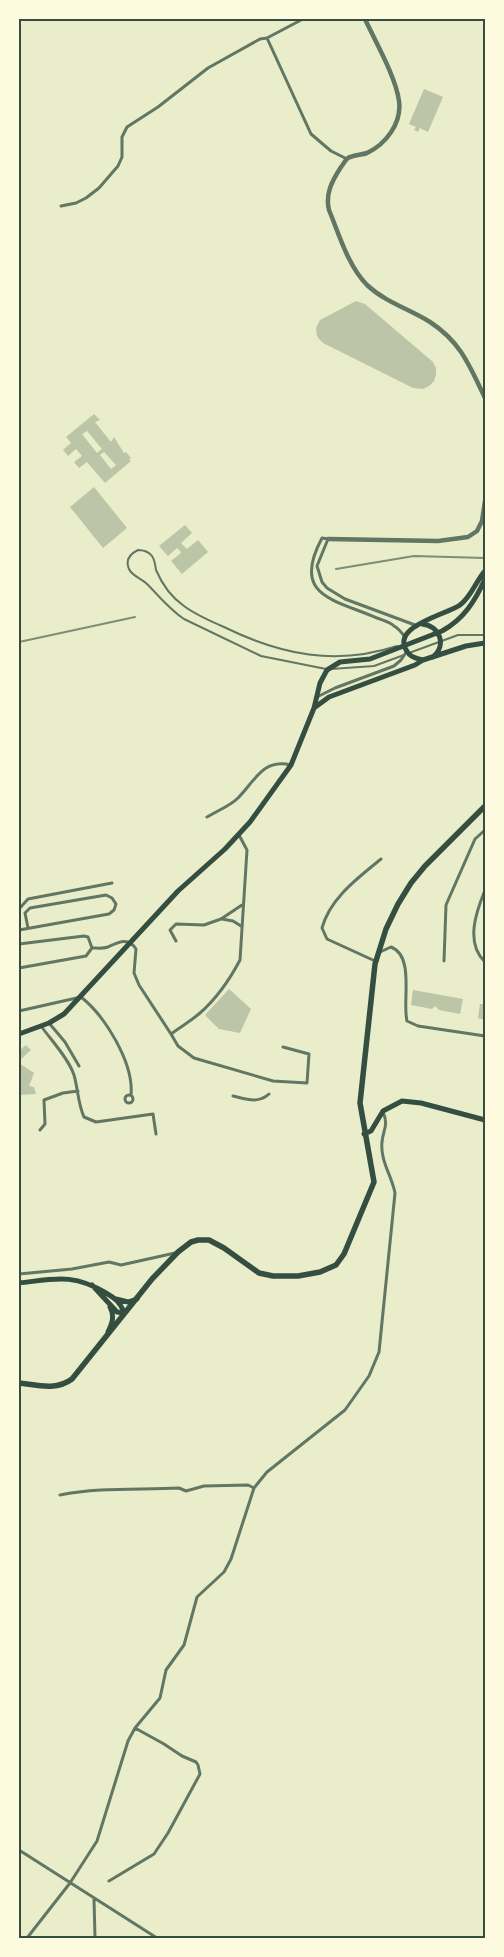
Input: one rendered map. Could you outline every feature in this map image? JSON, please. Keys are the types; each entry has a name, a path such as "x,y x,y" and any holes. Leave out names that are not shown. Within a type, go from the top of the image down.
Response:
{"main road":[{"path":"417,625 433,627 441,637 439,651 426,660 413,657 407,650 406,637 409,630 417,625 461,605 485,570"},
{"path":"19,1034 49,1023 64,1014 178,891 239,835 269,798 291,765 314,708 320,683 327,670 340,662 370,659 453,625 471,607 485,579"},
{"path":"314,708 329,697 426,660 466,646 485,643"},
{"path":"19,1383 54,1387 66,1384 80,1372 152,1279 178,1252 191,1242 209,1240 224,1248 259,1273 273,1276 298,1276 320,1272 336,1265 344,1254 374,1182 360,1103 376,962 386,929 411,883 431,860 485,806"},
{"path":"364,1134 372,1131 383,1111 402,1101 421,1103 485,1121"},
{"path":"19,1283 66,1279 92,1284 114,1298 122,1306 124,1313"},
{"path":"92,1284 117,1312 124,1313"},
{"path":"114,1298 128,1302 137,1299"},
{"path":"105,1339 112,1323 113,1314 108,1302"}],"street":[{"path":"61,206 76,203 86,198 99,188 118,166 122,157 122,137 127,127 158,107 208,68 260,39 267,38 303,19"},
{"path":"365,19 394,82 400,101 398,118 386,140 376,148 347,159 329,190 327,201 329,210 353,265 366,284 381,297 430,322 448,337 463,353 485,398"},
{"path":"267,38 310,134 331,151 347,159"},
{"path":"325,538 338,541 438,541 468,537 477,531 482,520 485,501"},
{"path":"325,538 317,566 322,582 327,588 345,599 417,625"},
{"path":"325,538 311,566 312,576 319,590 333,601 394,625 406,637"},
{"path":"316,699 335,688 394,666 401,660 407,650"},
{"path":"207,817 237,799 268,766 282,763 291,765"},
{"path":"444,961 446,905 474,839 485,830"},
{"path":"171,1034 200,1012 232,974 240,960 247,850 239,835"},
{"path":"376,962 328,939 322,928 324,921 347,888 381,859"},
{"path":"19,909 28,899 112,883"},
{"path":"485,890 475,922 473,937 475,948 485,962"},
{"path":"19,930 109,914 116,907 115,901 106,895 30,908 25,913 28,928"},
{"path":"176,941 170,930 176,924 204,925 221,919 243,905"},
{"path":"221,919 233,921 241,926"},
{"path":"19,944 84,936 88,938 92,948"},
{"path":"92,948 102,948 118,941 129,942 134,946 136,949 134,973 139,985 178,1046 194,1058 273,1081 307,1083 309,1054 283,1047"},
{"path":"379,953 391,947 396,949 401,956 407,974 405,1012 407,1021 418,1026 485,1036"},
{"path":"19,968 86,956 92,948"},
{"path":"19,1010 81,997 99,1014 115,1041 126,1067 132,1088 131,1095"},
{"path":"49,1023 65,1042 78,1066"},
{"path":"41,1026 73,1072 80,1110 84,1117 96,1122 153,1114 156,1134"},
{"path":"40,1130 45,1124 44,1100 63,1093 78,1091"},
{"path":"233,1096 252,1101 263,1100 269,1094"},
{"path":"27,1938 70,1883 97,1841 128,1741 135,1728 160,1698 166,1670 184,1645 197,1597 224,1572 231,1559 254,1488 267,1472 345,1410 369,1376 379,1352 395,1193 382,1143 387,1120 383,1111"},
{"path":"485,1121 485,1148"},
{"path":"19,1274 72,1269 108,1262 121,1265 178,1252"},
{"path":"60,1495 84,1490 122,1491 179,1488 186,1491 204,1486 248,1485 254,1488"},
{"path":"109,1881 154,1854 168,1833 200,1774 196,1762 182,1756 135,1728"},
{"path":"19,1850 157,1938"},
{"path":"94,1898 95,1938"}],"lane":[{"path":"417,641 347,657 285,651 249,639 182,605 165,588 154,565 153,558 147,552 141,550 134,552 128,560 128,567 132,574 139,577 173,612 248,650 276,659 336,670 374,666 458,635 485,635"}],"building":[{"path":"424,89 443,97 428,132 420,128 418,132 414,130 416,127 409,124"},
{"path":"356,301 365,304 433,362 436,368 436,375 434,381 429,386 423,389 413,388 323,343 319,339 316,328 320,320"},
{"path":"94,414 100,420 95,422 111,442 114,437 124,453 126,452 131,458 129,459 131,461 105,483 87,462 79,468 74,462 82,456 76,449 68,456 63,450 71,443 66,437","holes":["87,431 102,449 97,453 82,434","104,452 116,465 111,469 100,455"]},
{"path":"94,487 127,528 103,548 70,507"},
{"path":"185,525 192,533 181,543 187,549 198,540 208,552 182,574 171,561 181,553 180,551 177,548 168,556 159,546"},
{"path":"229,989 251,1009 240,1033 219,1029 205,1015"},
{"path":"413,990 463,999 460,1014 439,1010 435,1006 432,1009 411,1005"},
{"path":"480,1004 485,1004 485,1020 478,1018"},
{"path":"26,1045 31,1050 19,1061 19,1051"},
{"path":"19,1063 34,1073 29,1086 34,1087 36,1094 19,1095"}],"railway":[{"path":"336,569 414,556 485,558"},
{"path":"19,642 135,617"}]}
